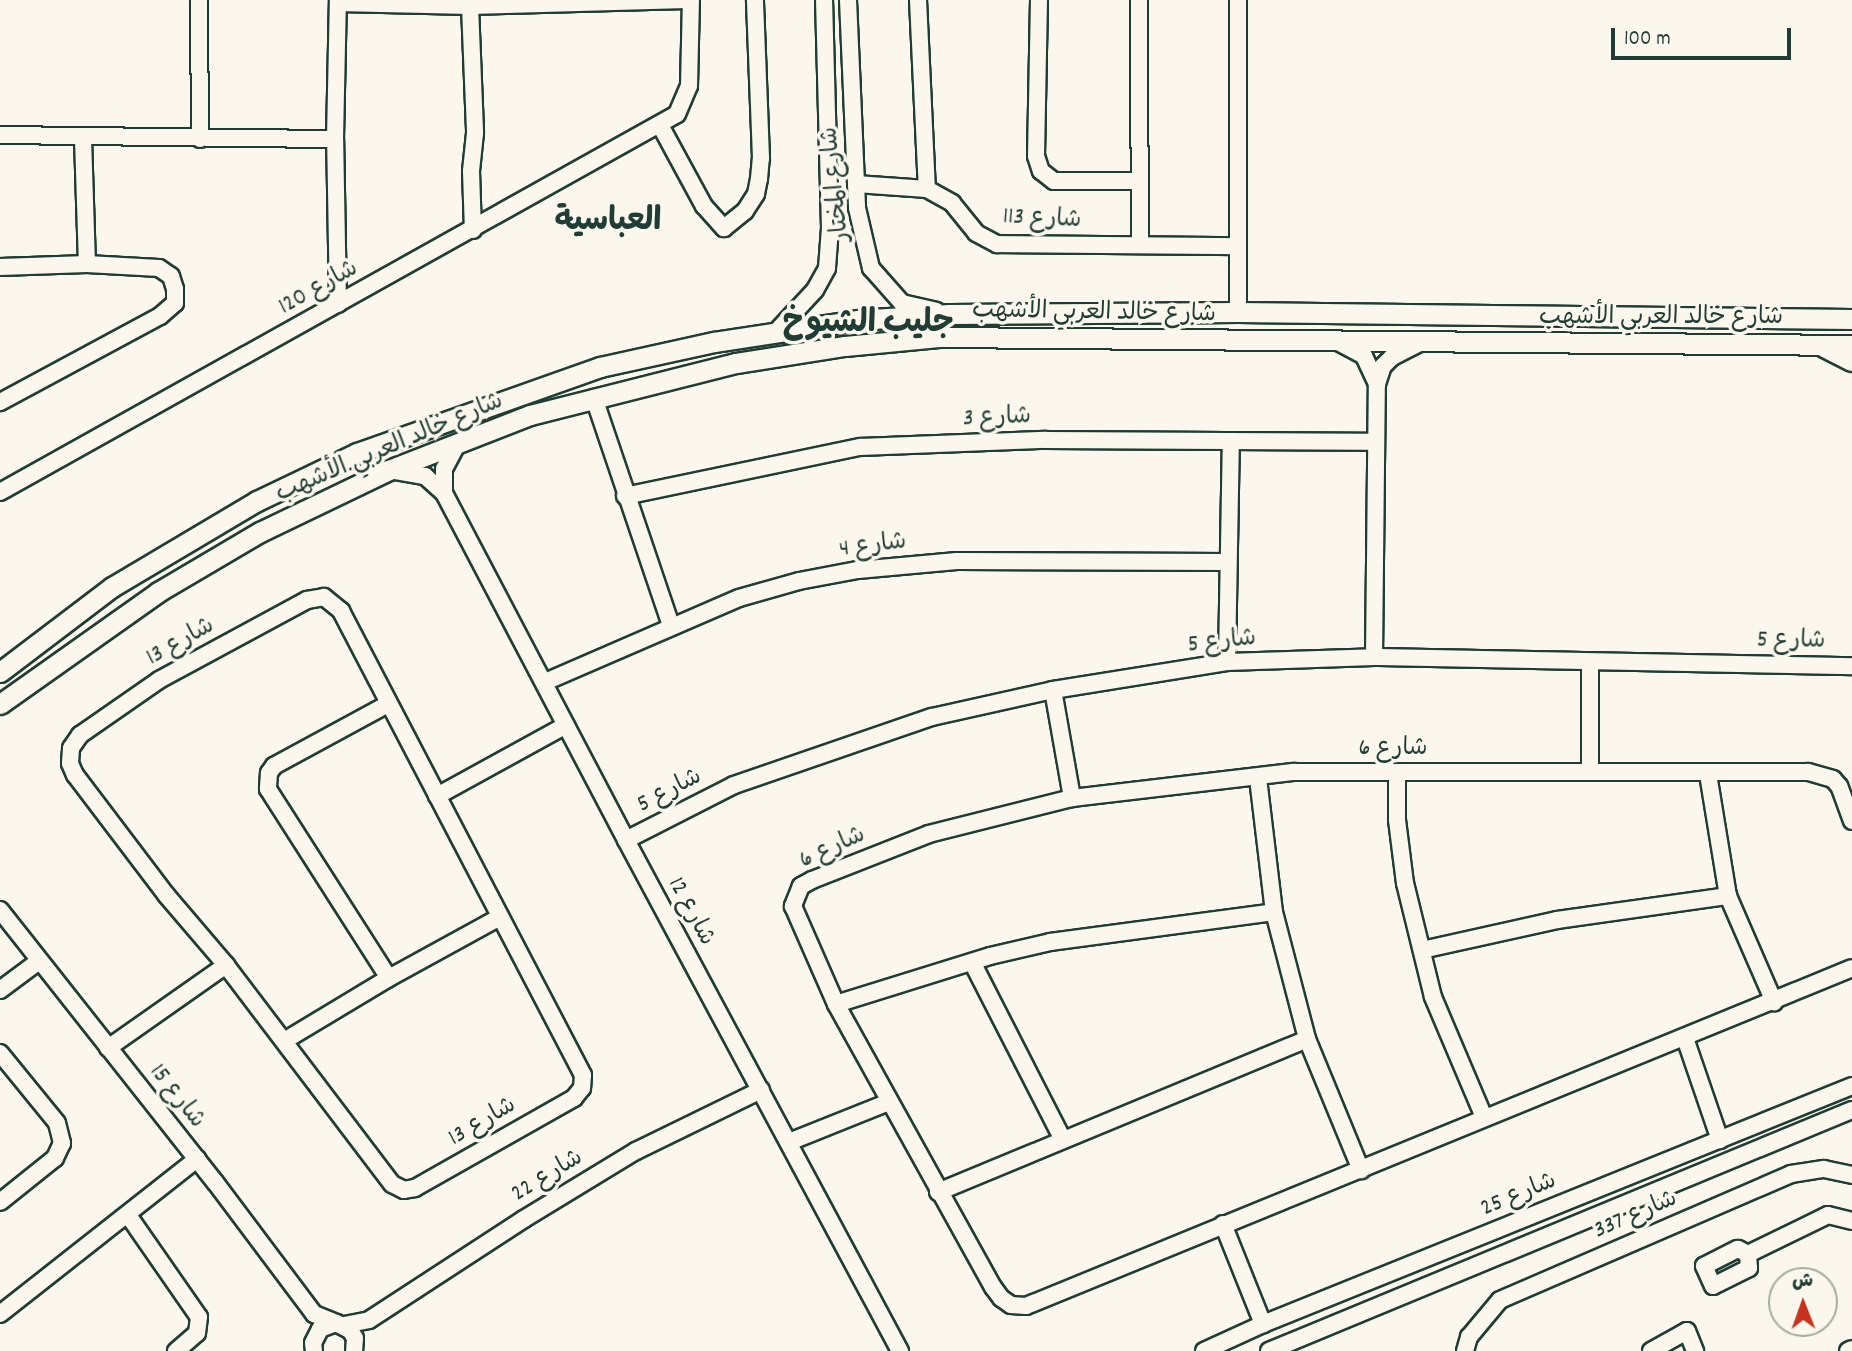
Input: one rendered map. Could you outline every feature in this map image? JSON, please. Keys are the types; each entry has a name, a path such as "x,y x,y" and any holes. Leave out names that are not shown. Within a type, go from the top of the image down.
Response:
{"main road":[{"path":"1805,318 1852,305"},
{"name":"شارع خالد العربي الأشهب","path":"0,672 109,590 139,571 257,501 357,453 600,367 776,332 857,320 949,314 1238,312 1852,319"},
{"path":"1138,339 1143,327 1140,313"},
{"path":"1169,340 1166,328 1172,313"},
{"path":"1515,316 1522,330 1518,342"},
{"name":"شارع خالد العربي الأشهب","path":"0,704 127,611 158,592 260,532 389,470 530,415 736,363 845,346 939,337 1852,345"},
{"path":"1820,345 1852,361"},
{"path":"139,571 141,586 158,592"},
{"path":"109,590 123,592 129,597 127,611"}],"street":[{"path":"200,0 200,139"},
{"path":"338,304 335,139 338,1 470,6 689,0"},
{"name":"شارع 120","path":"0,492 474,230 677,114 689,86 689,0"},
{"path":"660,125 704,206 724,228 745,211 756,194 759,179 761,158 755,0"},
{"name":"شارع المختار","path":"776,332 815,290 827,268 830,212 824,0"},
{"name":"شارع المختار","path":"848,0 858,213 872,268 902,303 949,314"},
{"path":"856,184 927,189 918,0"},
{"path":"1039,0 1036,156 1041,171 1054,181 1138,181"},
{"path":"1139,0 1140,245"},
{"path":"1238,0 1238,312"},
{"path":"470,6 475,133 471,171 474,230"},
{"path":"0,135 335,139"},
{"path":"83,138 87,264"},
{"name":"شارع 113","path":"927,189 952,203 976,233 997,244 1238,246"},
{"path":"830,212 834,221 847,226 855,222 858,213"},
{"path":"0,267 87,264 159,268 171,276 175,303 160,316 0,402"},
{"path":"1336,341 1364,356 1377,384"},
{"path":"1374,657 1377,384 1383,366 1392,357 1422,342"},
{"path":"594,398 671,626"},
{"name":"شارع 3","path":"625,496 860,447 1046,440 1376,442"},
{"path":"444,493 444,468 458,443"},
{"path":"1227,662 1231,443"},
{"name":"شارع 12","path":"389,470 425,476 444,493 626,840 900,1351"},
{"name":"شارع 4","path":"545,682 739,598 799,580 892,566 957,561 1227,562"},
{"name":"13 شارع","path":"284,1041 226,965 167,896 75,775 69,757 74,741 159,680 317,597 330,601 341,611 500,917"},
{"name":"شارع 5","path":"626,840 734,785 813,755 932,718 1053,690 1227,662 1374,657 1852,666"},
{"path":"1590,662 1590,772"},
{"path":"1053,690 1073,798"},
{"path":"388,704 274,766 269,773 268,789 389,978"},
{"path":"438,796 566,725"},
{"name":"شارع 6","path":"1852,821 1839,786 1824,774 1293,772 1073,798 929,834 801,886 795,895 796,917 836,1004 938,1192 1001,1298 1012,1305 1026,1306 1042,1302 1223,1224 1361,1170 1484,1116 1685,1038 1852,968"},
{"path":"1396,772 1397,820 1405,883 1433,997 1484,1116"},
{"path":"1708,774 1728,896 1774,1002"},
{"path":"1258,778 1274,912 1307,1039 1361,1170"},
{"path":"1422,950 1557,920 1728,896"},
{"name":"شارع 15","path":"0,910 197,1159 314,1314"},
{"path":"836,1004 972,962 1050,942 1274,912"},
{"path":"284,1041 389,978 500,917"},
{"name":"شارع 13","path":"284,1041 391,1184 404,1190 415,1188 574,1098 582,1088 583,1075 500,917"},
{"path":"0,990 39,961"},
{"path":"972,962 1062,1138"},
{"path":"108,1048 226,965"},
{"path":"1685,1038 1720,1140"},
{"path":"938,1192 1062,1138 1307,1039"},
{"path":"0,1053 57,1123 62,1143 55,1158 0,1202"},
{"name":"شارع 25","path":"1204,1351 1263,1324 1852,1086"},
{"name":"شارع 22","path":"313,1346 327,1324 369,1320 524,1219 636,1151 761,1090"},
{"path":"789,1142 889,1102"},
{"name":"شارع 25","path":"1269,1351 1852,1110"},
{"path":"0,1314 197,1159"},
{"name":"شارع 337","path":"1465,1351 1475,1329 1500,1300 1791,1174 1824,1169 1852,1175"},
{"path":"128,1215 199,1317 197,1333 176,1351"},
{"path":"1748,1254 1828,1215 1852,1221"},
{"path":"1223,1224 1263,1324"},
{"path":"313,1346 314,1314 340,1324 355,1338 355,1348"},
{"path":"355,1348 369,1320"},
{"path":"1651,1351 1687,1331 1695,1351"}],"district":[{"name":"العباسية","path":"608,223"},
{"name":"جليب الشيوخ","path":"868,325"}]}
